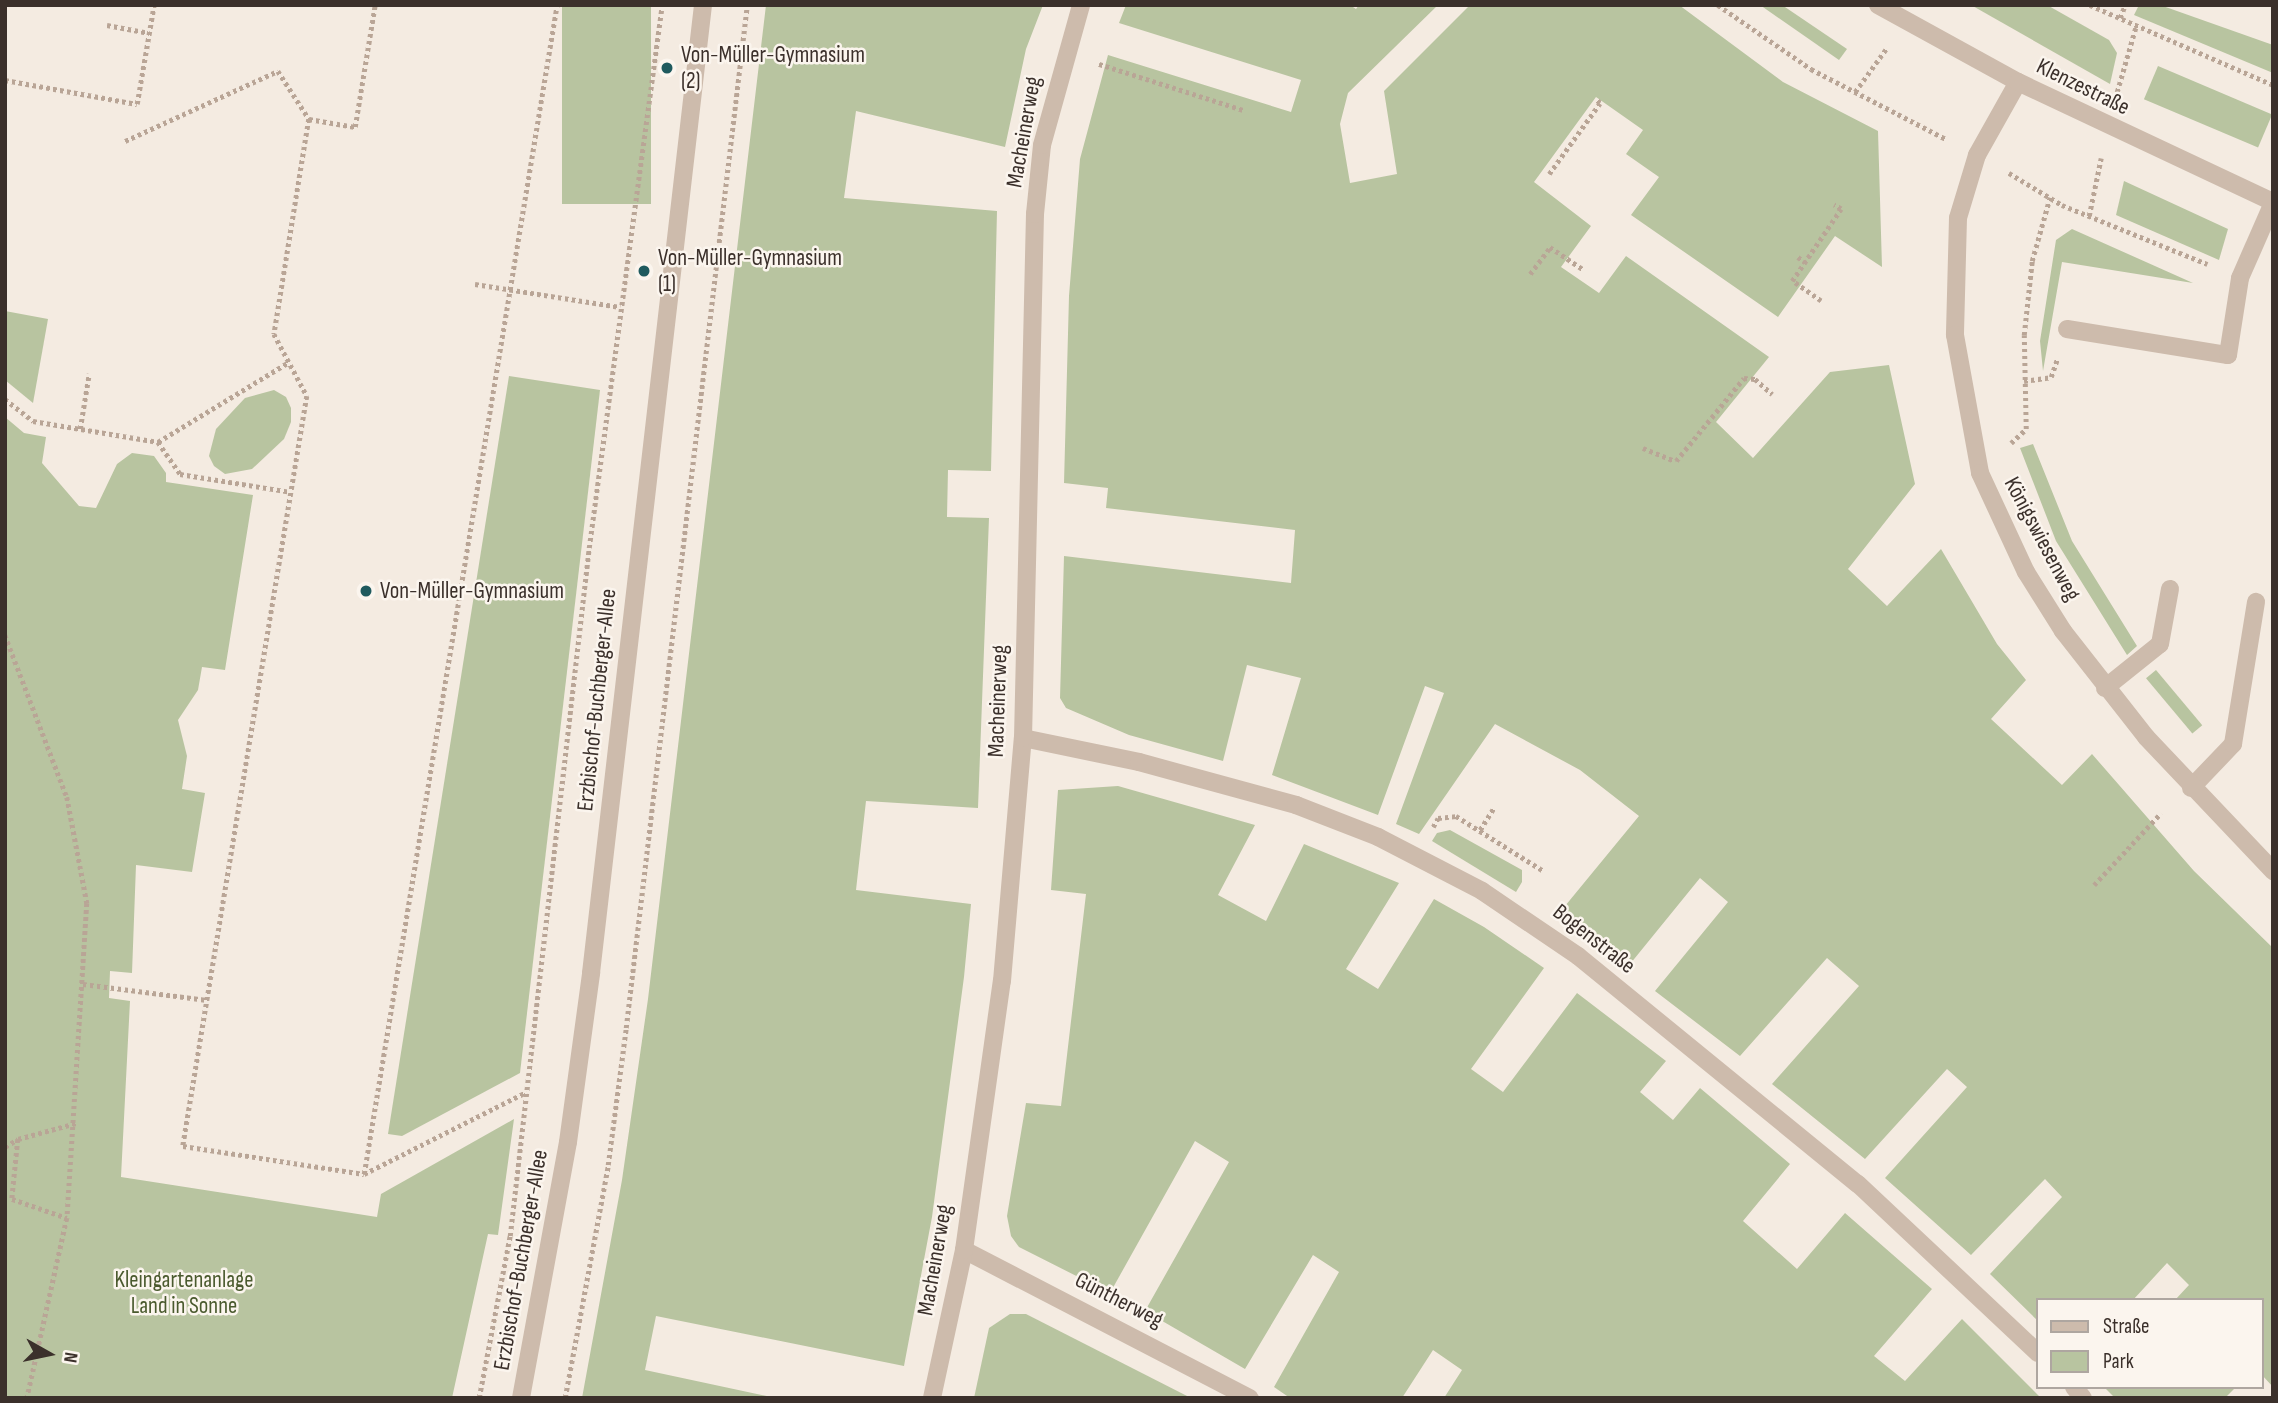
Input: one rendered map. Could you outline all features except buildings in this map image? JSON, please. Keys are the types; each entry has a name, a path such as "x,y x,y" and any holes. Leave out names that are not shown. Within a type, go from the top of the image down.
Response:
{"street":[{"name":"Erzbischof-Buchberger-Allee","path":"521,1398 566,1155 591,972 703,5"},
{"name":"Macheinerweg","path":"932,1398 964,1250 1002,981 1023,738 1035,214 1042,145 1081,5"},
{"name":"Klenzestraße","path":"1878,5 2018,82 2273,203"},
{"name":"Königswiesenweg","path":"2018,82 1977,155 1958,218 1955,335 1980,473 2026,572 2105,688 2191,789 2273,871"},
{"path":"2067,329 2228,355 2240,278 2273,203"},
{"path":"2105,688 2160,644 2170,589"},
{"path":"2191,789 2233,744 2256,602"},
{"name":"Bogenstraße","path":"1023,738 1243,787 1415,854 1532,923 1702,1054 1858,1184 2036,1351"},
{"name":"Güntherweg","path":"964,1250 1250,1398"}],"path":[{"path":"5,80 137,104 154,5"},
{"path":"309,119 355,127 375,5"},
{"path":"364,1174 557,5"},
{"path":"479,1398 510,1236 620,307 662,5"},
{"path":"565,1398 608,1165 747,5"},
{"path":"1718,5 1811,69 1977,155 2050,197 2240,278"},
{"path":"2090,5 2273,85"},
{"path":"2120,18 2125,5"},
{"path":"107,25 149,33"},
{"path":"1095,63 1242,110"},
{"path":"125,141 278,71 309,119 274,334 307,396 183,1146 364,1174 526,1092"},
{"path":"1549,174 1600,103 1595,99"},
{"path":"1980,473 2026,429 2024,381 2032,261 2050,197"},
{"path":"1821,301 1792,281 1841,209 1835,205"},
{"path":"1530,274 1550,247 1584,270"},
{"path":"1798,257 1805,262"},
{"path":"475,284 620,307"},
{"path":"5,399 33,421 158,442 289,362"},
{"path":"80,429 89,374"},
{"path":"1643,448 1676,461 1744,378 1755,379 1772,394"},
{"path":"158,442 180,474 291,492"},
{"path":"5,635 68,797 87,903 76,1124 67,1218 27,1398"},
{"path":"1480,830 1493,809"},
{"path":"2094,885 2161,813"},
{"path":"1415,854 1438,818 1456,816 1542,870"},
{"path":"83,984 208,1000"},
{"path":"5,1147 18,1139 76,1124"},
{"path":"18,1139 12,1199 67,1218"}],"green space":[{"path":"562,5 651,5 651,204 562,204"},
{"path":"766,5 1043,5 1026,49 1005,147 856,111 844,198 997,211 991,471 948,470 947,517 989,518 978,808 866,801 856,890 971,904 964,977 932,1217 904,1366 656,1316 645,1370 776,1398 582,1398 622,1180 648,999"},
{"path":"1126,5 1350,5 1356,9 1359,5 1438,5 1348,93 1340,124 1350,183 1397,174 1384,91 1470,5 1679,5 1783,82 1878,131 1882,267 1835,236 1778,317 1631,215 1659,177 1626,154 1643,130 1596,97 1534,182 1591,226 1561,267 1599,293 1626,256 1769,357 1716,422 1753,458 1830,372 1889,365 1915,484 1848,569 1887,606 1941,549 1997,644 2026,680 1991,719 2062,785 2092,754 2194,871 2273,948 2273,1387 2264,1377 2264,1298 2177,1298 2189,1285 2167,1263 2135,1298 2036,1298 2036,1319 1990,1274 2062,1197 2045,1179 1971,1255 1885,1178 1967,1087 1947,1069 1865,1159 1772,1084 1859,986 1827,958 1740,1056 1655,991 1728,902 1700,878 1626,969 1556,917 1639,816 1580,770 1495,724 1419,834 1396,824 1444,693 1425,686 1378,815 1272,775 1301,678 1247,665 1223,761 1129,735 1066,708 1060,698 1064,556 1291,583 1295,530 1106,508 1108,488 1064,483 1069,296 1080,159 1108,55 1291,112 1301,80 1119,23"},
{"path":"1760,5 1782,5 1847,49 1839,60"},
{"path":"1971,5 2047,5 2109,40 2117,53 2110,84"},
{"path":"2139,5 2160,5 2273,45 2273,73 2134,15"},
{"path":"2158,66 2272,114 2258,148 2144,99"},
{"path":"2124,181 2228,229 2219,260 2116,215"},
{"path":"2072,229 2193,283 2062,262 2043,371 2040,341 2056,240"},
{"path":"5,311 48,319 33,403 5,380"},
{"path":"509,376 600,390 520,1073 402,1136 388,1134"},
{"path":"274,390 286,397 291,408 291,422 284,439 252,469 225,474 214,466 209,456 216,429 245,398"},
{"name":"Kleingartenanlage Land in Sonne","path":"5,417 24,433 46,437 42,463 79,506 96,508 117,464 132,453 154,456 166,473 166,482 253,495 225,670 202,667 198,690 178,720 187,756 182,789 205,793 192,872 136,865 132,973 110,971 109,998 130,1001 121,1177 377,1217 381,1194 514,1119 498,1235 488,1234 452,1398 5,1398"},
{"path":"2033,444 2072,541 2137,646 2127,655 2056,541 2020,448"},
{"path":"2156,670 2202,725 2192,734 2146,678"},
{"path":"1118,786 1255,825 1218,895 1266,921 1304,844 1399,883 1346,969 1378,989 1434,899 1484,927 1544,968 1471,1069 1503,1092 1577,993 1666,1061 1640,1092 1673,1120 1700,1088 1790,1164 1743,1221 1797,1269 1845,1213 1932,1289 1874,1356 1905,1381 1962,1319 2041,1398 1444,1398 1462,1370 1433,1350 1402,1398 1290,1398 1274,1387 1339,1272 1313,1255 1245,1369 1145,1311 1229,1162 1195,1141 1110,1293 1019,1247 1011,1236 1007,1216 1026,1103 1061,1106 1086,894 1051,890 1058,790"},
{"path":"1450,830 1522,870 1522,882 1516,892 1432,841 1437,833"},
{"path":"1010,1314 1026,1314 1191,1398 974,1398 989,1328"},
{"path":"2106,1389 2234,1389 2225,1398 2115,1398"}],"place":[{"name":"Von-Müller-Gymnasium (2)","path":"667,68"},
{"name":"Von-Müller-Gymnasium (1)","path":"644,271"},
{"name":"Von-Müller-Gymnasium","path":"366,591"}]}
